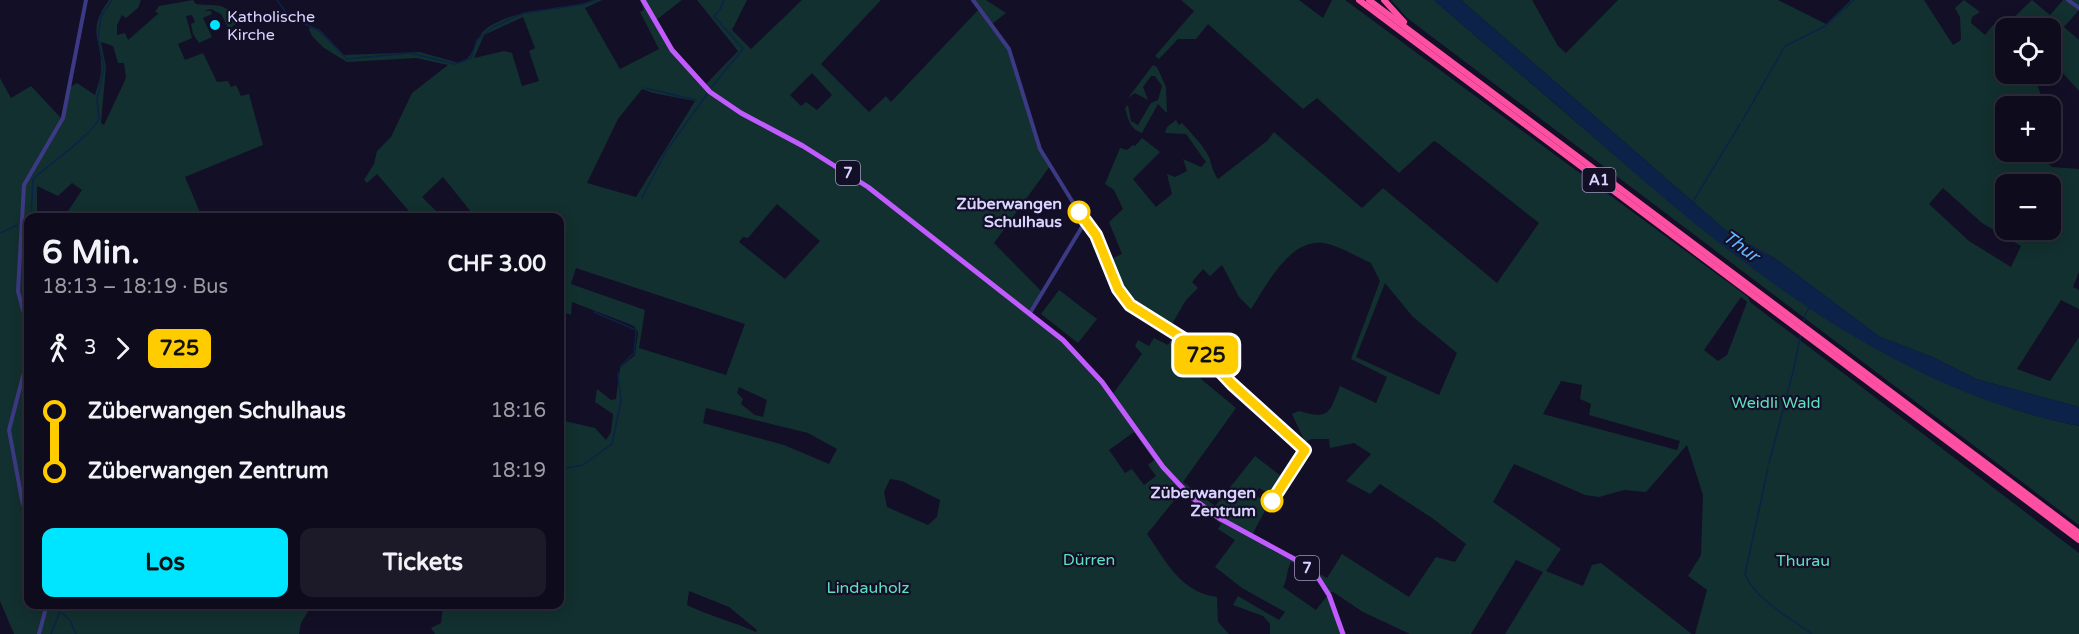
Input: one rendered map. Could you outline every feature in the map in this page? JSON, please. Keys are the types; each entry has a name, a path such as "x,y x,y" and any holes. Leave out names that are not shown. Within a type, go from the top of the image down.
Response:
{"highway":[{"name":"A1","path":"1357,0 2079,533"},
{"name":"A1","path":"1369,0 2079,540"},
{"name":"A1","path":"1384,0 1434,48"}],"main road":[{"name":"7","path":"643,0 672,50 709,91 741,113 803,146 868,187 1063,340 1089,367 1163,467 1191,496 1219,518 1298,561 1317,576 1329,596 1343,634"}],"street":[{"path":"24,314 18,291 24,188 28,176 57,132 66,107 86,0"},
{"path":"974,0 1009,49 1040,148 1085,222 1030,313"},
{"path":"2068,0 2079,8"},
{"path":"24,373 9,432 24,509"},
{"path":"39,634 46,609"}],"green space":[{"path":"109,0 141,0 138,8 126,18 122,15 117,25 117,35 125,33 128,40 159,13 155,12 159,6 193,0 196,4 220,6 229,11 237,23 229,29 221,14 211,9 204,11 211,11 212,14 203,18 212,37 199,43 193,34 191,24 195,22 192,15 186,16 192,38 178,44 185,60 203,53 217,82 228,81 231,87 236,85 241,96 249,94 263,145 185,177 200,213 67,213 82,190 72,183 58,196 37,186 39,213 24,213 24,609 310,609 301,623 299,634 14,634 0,601 0,78 11,98 31,86 61,118 67,89 77,83 95,95 101,72 96,29","holes":["101,42 113,46 118,63 124,63 126,78 104,125 101,123 106,67"]},
{"path":"593,0 602,0 585,8 620,69 659,49 640,12 644,10 640,0 682,0 655,21 667,43 704,86 738,51 697,0 747,0 732,30 751,49 802,0 881,0 821,64 869,112 886,96 891,102 980,8 973,0 986,0 1006,13 992,24 1013,58 1035,135 1050,166 994,243 1042,292 1030,313 1063,340 1112,395 1142,354 1135,346 1138,340 1149,346 1154,338 1168,345 1175,335 1206,359 1195,374 1236,408 1183,482 1215,506 1255,456 1285,479 1273,496 1259,488 1255,495 1269,503 1251,537 1327,578 1342,554 1409,597 1436,557 1455,562 1466,544 1432,518 1380,484 1370,494 1346,481 1371,454 1354,443 1330,448 1329,439 1311,439 1305,442 1292,414 1299,411 1317,415 1327,412 1340,386 1376,403 1387,377 1351,359 1380,281 1371,263 1335,246 1323,243 1300,248 1280,266 1251,309 1239,297 1222,265 1210,276 1203,269 1192,282 1198,288 1186,300 1169,329 1130,302 1118,286 1107,261 1122,254 1109,222 1123,209 1114,190 1105,184 1120,148 1127,150 1135,146 1142,138 1160,152 1133,179 1156,207 1172,194 1167,174 1175,177 1187,171 1183,159 1201,167 1206,162 1186,134 1165,133 1167,127 1176,120 1179,125 1182,123 1204,148 1218,179 1267,141 1274,132 1362,208 1383,188 1497,283 1539,223 1439,144 1434,141 1399,173 1317,98 1303,109 1208,24 1196,39 1178,39 1159,59 1155,56 1194,11 1181,0 1299,0 1323,18 1332,0 1345,0 1748,297 1750,302 2079,553 2079,634 1695,634 1707,590 1688,576 1701,555 1703,495 1687,445 1646,492 1624,490 1599,497 1585,495 1514,464 1493,502 1561,549 1546,571 1583,586 1592,565 1601,563 1692,634 1505,634 1543,572 1516,560 1471,634 1410,634 1363,612 1333,592 1328,592 1343,634 1270,634 1270,624 1263,616 1233,605 1238,596 1279,620 1285,612 1242,588 1215,567 1235,540 1218,529 1221,524 1181,492 1147,534 1175,574 1193,589 1217,597 1218,622 1229,634 435,634 431,628 441,623 443,609 564,609 564,421 595,428 606,440 611,432 613,414 595,402 597,389 611,400 616,399 620,368 635,355 638,332 634,326 572,302 571,315 564,312 564,213 472,213 443,177 422,197 438,213 411,213 377,174 367,183 364,180 374,164 377,151 391,137 412,93 448,65 416,58 347,62 324,48 312,36 309,29 311,26 320,30 344,55 420,52 459,63 469,57 480,36 490,26 515,15 568,7","holes":["523,17 535,48 529,51 539,81 522,86 512,53 504,51 474,58 484,35","812,73 832,95 817,110 806,102 801,106 790,95","642,89 695,101 636,197 587,183 618,119","777,204 820,241 785,279 739,242 743,237 748,238","576,268 745,324 726,375 639,348 645,310 571,284","1385,283 1413,317 1457,353 1439,395 1356,357","1741,297 1747,302 1727,355 1718,361 1704,350","1561,381 1582,385 1580,399 1591,404 1589,415 1680,441 1677,450 1543,414","739,387 767,400 763,417 755,415 741,404 743,399 737,393","706,408 808,433 837,449 829,464 784,445 703,423","1134,432 1154,460 1148,465 1156,476 1144,485 1132,469 1125,473 1109,450","890,479 902,481 940,500 937,517 928,525 887,507 884,492","1291,562 1308,571 1327,596 1316,610 1283,587","689,591 729,607 757,630 756,632 687,605"]},
{"path":"1391,0 1434,0 1705,230 1761,274 1820,314 1881,351 1944,382 2010,408 2079,426 2079,525 1407,18"},
{"path":"1461,0 1532,0 1558,46 1566,53 1618,0 1778,0 1826,24 1851,0 1924,0 1953,45 1961,40 1960,17 1955,8 1964,0 1980,12 1972,17 1971,23 1985,35 1993,25 1995,27 1995,84 2037,84 2041,96 1995,96 1995,162 2046,162 2052,167 2079,169 2079,272 2073,287 2079,290 2079,309 2061,300 2017,369 2050,381 2079,337 2079,407 1976,379 1930,356 1880,337 1776,259 1730,234"},
{"path":"2032,0 2050,15 2063,0 2079,0 2079,10 2064,27 2079,40 2079,91 2061,71 2061,18 2013,18"},
{"path":"1153,65 1157,67 1166,87 1167,113 1158,104 1142,133 1132,126 1125,108 1128,105 1131,121 1138,125 1151,103 1158,100 1162,86 1155,76 1151,76 1143,87 1148,100 1135,93 1128,98"},
{"path":"1059,290 1097,319 1078,343 1041,314"}],"water":[{"name":"Thur","path":"1434,0 1461,0 1730,234 1776,259 1880,337 1930,356 1976,379 2079,407 2079,426 2009,408 1942,382 1877,350 1816,312 1756,271 1699,227"}],"waterway":[{"path":"31,213 33,179 79,142 99,119 97,99 104,67 98,38 101,16 112,0"},
{"path":"277,0 288,15 319,31 347,59 410,53 455,64 471,58 477,40 493,27 524,13 584,4 595,0"},
{"path":"710,89 743,49 714,16 720,10 724,0"},
{"path":"1742,121 1785,46 1825,26 1854,0"},
{"path":"645,88 696,100"},
{"path":"642,198 666,151 708,93"},
{"path":"1692,203 1740,124"},
{"path":"0,233 18,225"},
{"path":"1805,315 1809,308"},
{"path":"594,312 636,330 634,353 620,367"},
{"path":"1803,323 1805,317"},
{"path":"1769,463 1801,333"},
{"path":"564,468 583,465 612,444 621,401 618,373"},
{"path":"1768,468 1745,574 1765,600 1812,634"},
{"path":"51,634 61,609"},
{"path":"62,613 70,620 76,634"}],"bus line":[{"name":"725","path":"1079,212 1096,235 1118,289 1130,305 1197,347 1232,384 1305,450 1272,501"}],"place":[{"name":"Katholische Kirche","path":"215,25"},
{"name":"Züberwangen Schulhaus","path":"1079,212"},
{"name":"Züberwangen Zentrum","path":"1272,501"}],"park label":[{"name":"Weidli Wald","path":"1776,402"},
{"name":"Dürren","path":"1089,559"},
{"name":"Thurau","path":"1803,560"},
{"name":"Lindauholz","path":"868,587"}]}
